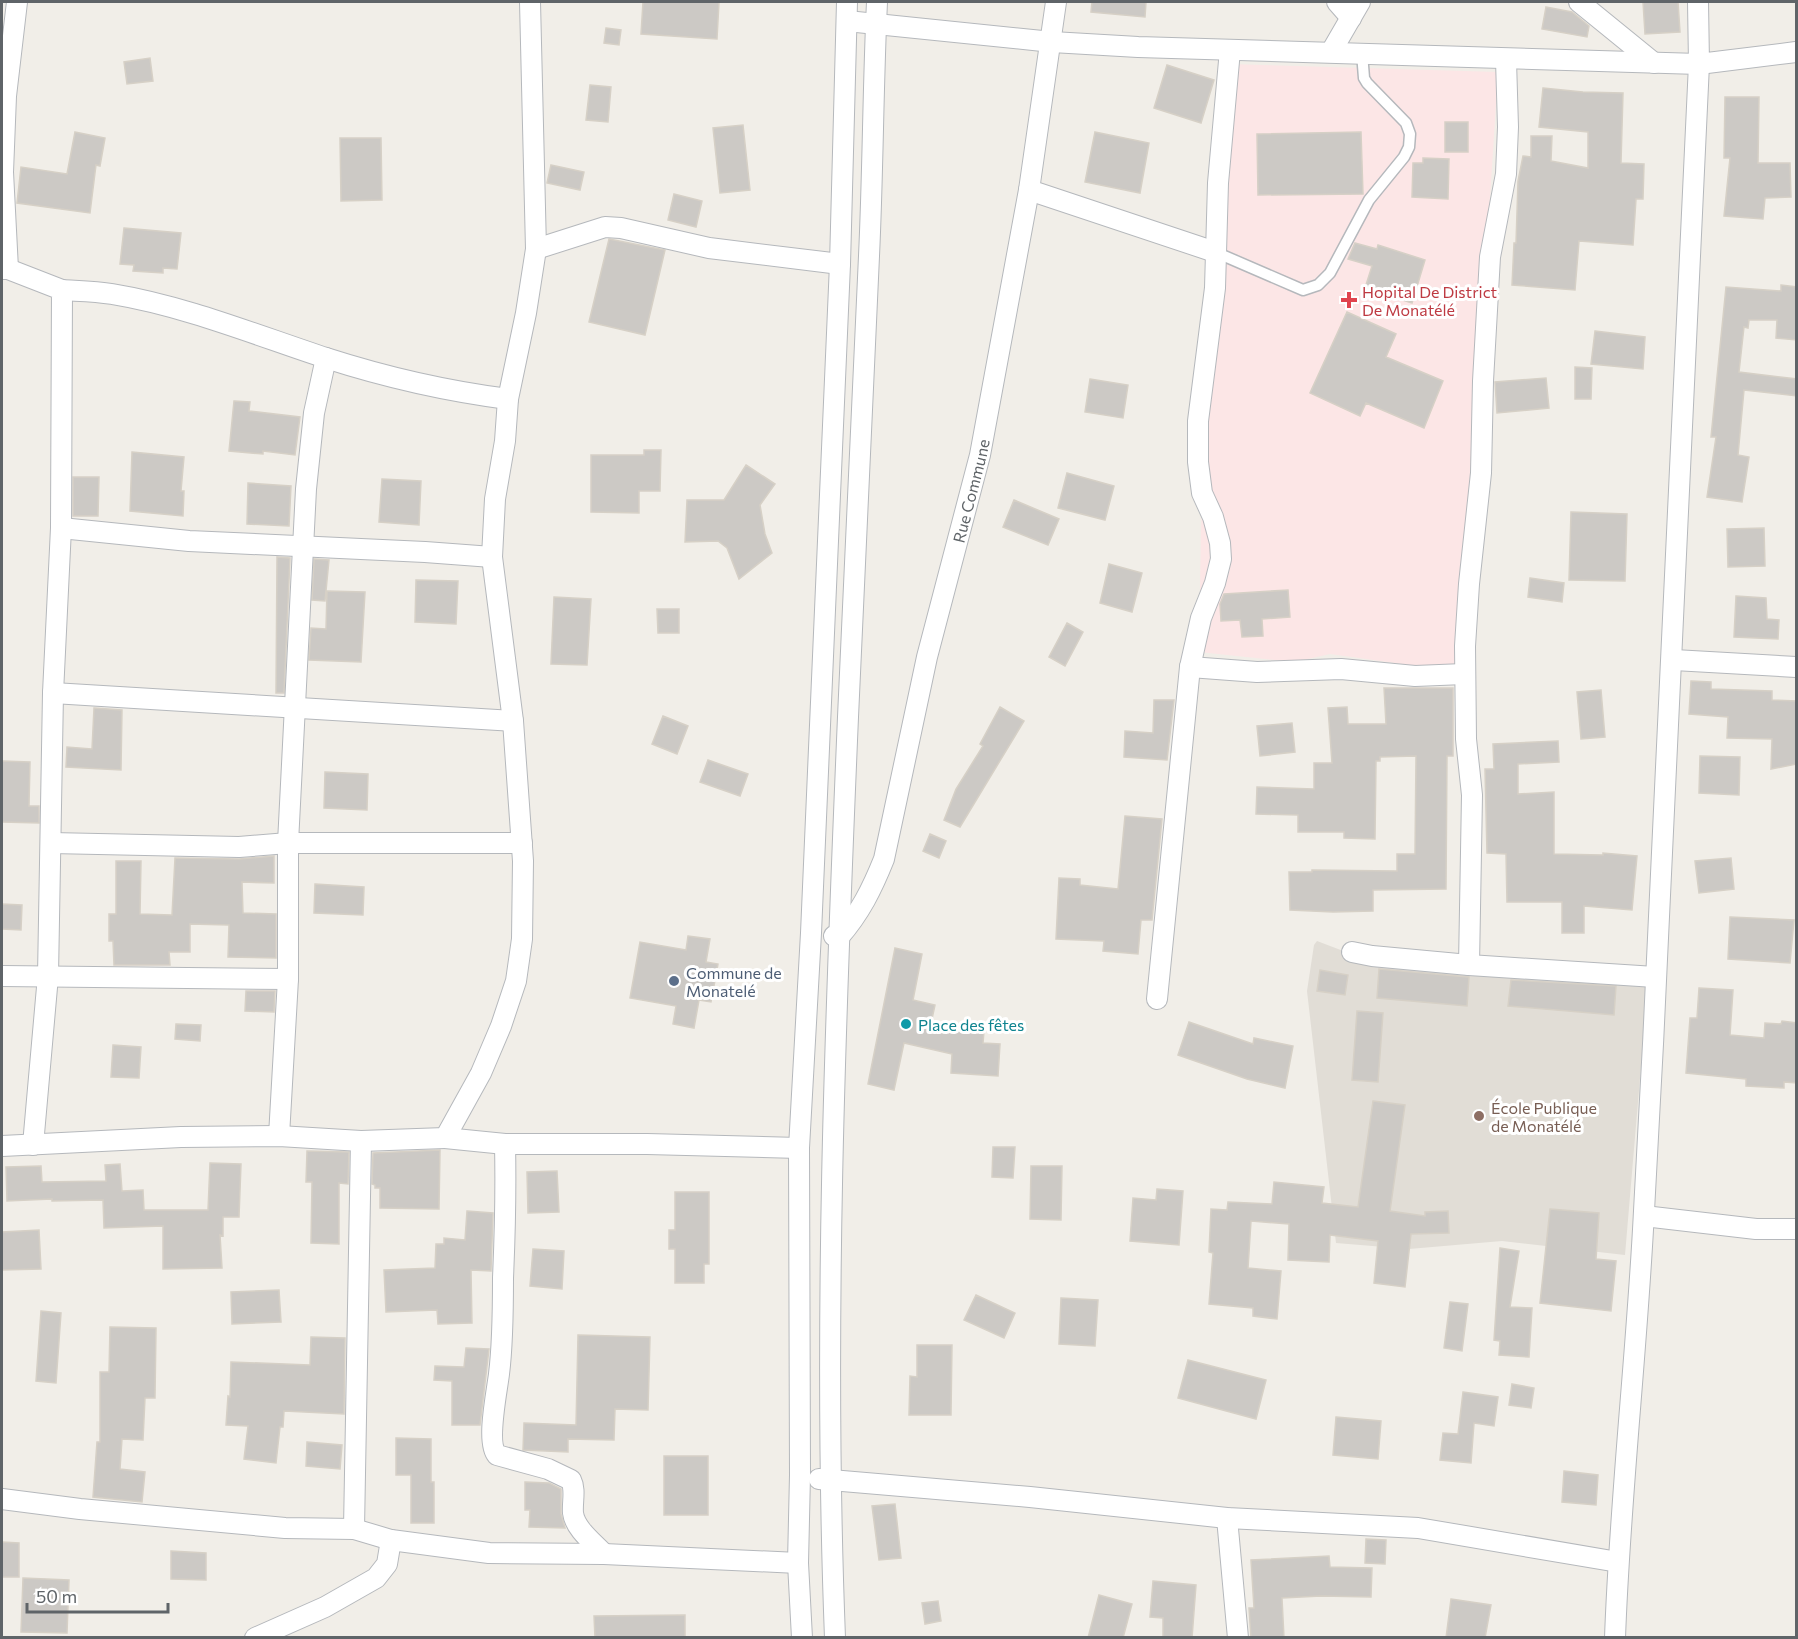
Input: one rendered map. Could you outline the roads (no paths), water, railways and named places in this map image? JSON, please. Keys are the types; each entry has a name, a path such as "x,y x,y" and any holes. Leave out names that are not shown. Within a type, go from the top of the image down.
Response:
{"street":[{"path":"17,2 6,96 3,172 5,269 62,290 110,293 161,304 326,358 407,381 462,393 508,399"},
{"path":"445,1138 482,1073 501,1026 516,981 522,939 523,861 513,720 492,557 495,499 505,441 508,399 526,313 536,249 530,2"},
{"path":"835,1638 830,1481 833,1148 839,937 869,254 877,2"},
{"name":"Rue Commune","path":"839,937 854,920 871,891 884,859 927,657 980,455 1029,190 1056,2"},
{"path":"1331,52 1355,10 1336,2"},
{"path":"1578,2 1654,63"},
{"path":"1615,1638 1618,1562 1644,1216 1655,977 1674,660 1699,64 1698,2"},
{"path":"802,1638 798,1563 799,1148 811,933 840,264 847,11 876,23 1052,42 1230,50 1699,64 1797,52"},
{"path":"1157,999 1190,667 1202,618 1221,559 1220,543 1213,517 1202,493 1198,462 1198,421 1215,288 1218,183 1230,50"},
{"path":"1469,965 1472,795 1466,739 1464,674 1469,584 1481,473 1483,381 1490,257 1506,174 1508,127 1506,60"},
{"path":"1029,190 1215,252"},
{"path":"536,249 605,227 621,228 709,248 840,264"},
{"path":"33,1145 48,976 53,693 61,528 62,290"},
{"path":"279,1136 288,979 288,843 306,489 314,413 326,358"},
{"path":"828,510 856,511"},
{"path":"61,528 189,541 304,545 492,557"},
{"path":"1674,660 1797,667"},
{"path":"1190,667 1257,672 1341,669 1415,676 1464,674"},
{"path":"53,693 513,720"},
{"path":"51,843 239,847 288,843 522,843"},
{"path":"811,933 839,937"},
{"path":"1352,952 1372,957 1655,977"},
{"path":"2,976 288,979"},
{"path":"2,1146 181,1137 279,1136 361,1140 445,1138 506,1144 647,1144 799,1148"},
{"path":"354,1529 361,1140"},
{"path":"506,1144 507,1205 503,1325 492,1431 493,1451 500,1456 548,1469 571,1480 574,1487 573,1516 577,1525 604,1554"},
{"path":"1644,1216 1756,1228 1797,1229"},
{"path":"800,1475 830,1481 1030,1497 1227,1518 1418,1527 1618,1562"},
{"path":"2,1499 80,1509 274,1527 354,1529 391,1540 489,1553 604,1554 798,1563"},
{"path":"1227,1518 1238,1638"},
{"path":"255,1638 326,1607 376,1578 387,1564 391,1540"}],"lane":[{"path":"1215,252 1303,290 1318,285 1330,273 1369,200 1404,157 1409,147 1410,134 1406,123 1364,78 1362,53"}],"place":[{"name":"Hopital De District De Monatélé","path":"1349,300"},
{"name":"Commune de Monatelé","path":"674,981"},
{"name":"Place des fêtes","path":"906,1024"},
{"name":"École Publique de Monatélé","path":"1479,1116"}]}
